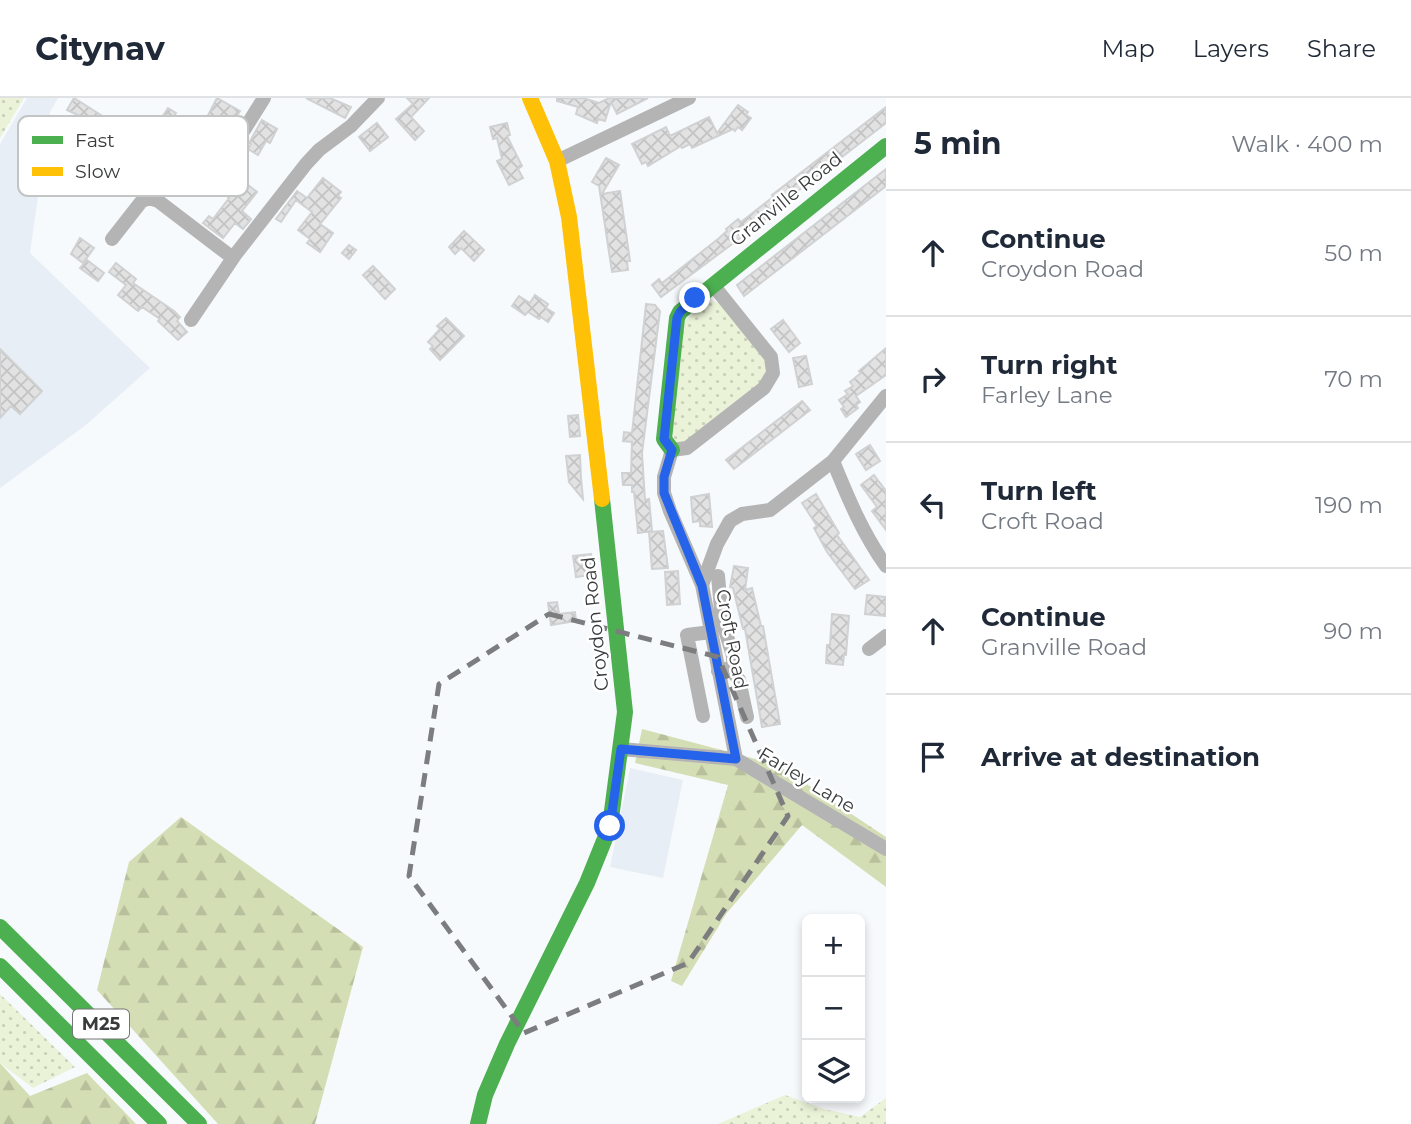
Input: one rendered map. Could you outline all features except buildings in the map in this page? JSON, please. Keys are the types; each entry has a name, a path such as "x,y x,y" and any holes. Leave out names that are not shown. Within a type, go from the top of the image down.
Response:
{"main road":[{"name":"Croydon Road","path":"478,1124 485,1095 507,1044 587,883 610,826 625,712 569,217 557,161 530,98"},
{"name":"Granville Road","path":"672,450 664,439 677,318 684,308 886,146"},
{"name":"M25","path":"0,928 92,1015 199,1124"},
{"name":"M25","path":"0,966 159,1124"}],"street":[{"path":"248,124 264,98"},
{"path":"191,320 235,254 306,164 319,150 351,126 378,98"},
{"path":"557,161 689,98"},
{"path":"150,196 229,256 235,254"},
{"path":"113,239 141,202 150,197 155,200"},
{"path":"672,450 687,448 764,388 773,373 771,357 713,285"},
{"path":"702,586 717,544 730,521 742,514 769,510 833,461 886,396"},
{"name":"Croft Road","path":"672,450 664,477 664,493 702,586 711,632 724,669 736,759"},
{"path":"833,461 853,511 872,547 886,566"},
{"path":"718,576 722,621 733,656 724,669 739,680 747,717"},
{"path":"704,716 687,635 711,632"},
{"path":"869,649 886,636"},
{"name":"Farley Lane","path":"621,749 736,759 886,849"}],"highlighted area":[{"path":"549,614 718,657 788,816 688,963 524,1033 409,876 439,684"}],"shaded area":[{"path":"27,98 58,98 49,116 18,116 18,196 38,196 30,253 150,368 86,425 0,488 0,144"},
{"path":"630,768 683,780 663,878 610,867"}],"green space":[{"path":"0,98 24,98 0,138"},
{"path":"709,300 724,305 765,359 765,379 684,445 677,445 670,428 682,323"},
{"path":"642,729 778,765 886,837 886,887 802,825 726,914 682,986 671,981 728,785 635,763"},
{"path":"181,817 363,947 315,1124 218,1124 97,990 129,862"},
{"path":"0,994 75,1067 33,1088 0,1063"},
{"path":"0,1063 30,1096 87,1073 136,1124 0,1124"},
{"path":"785,1095 802,1103 860,1117 886,1098 886,1124 718,1124"}],"traffic: fast":[{"path":"672,450 664,439 677,318 680,312 886,146"},
{"path":"478,1124 485,1095 507,1044 587,883 610,826 625,712 602,499"},
{"path":"0,927 199,1124"},
{"path":"0,966 159,1124"}],"traffic: slow":[{"path":"530,98 557,161 569,217 602,499"}],"route":[{"path":"610,826 621,749 736,759 702,586 664,493 664,477 672,450 664,439 677,318 695,298"}]}
